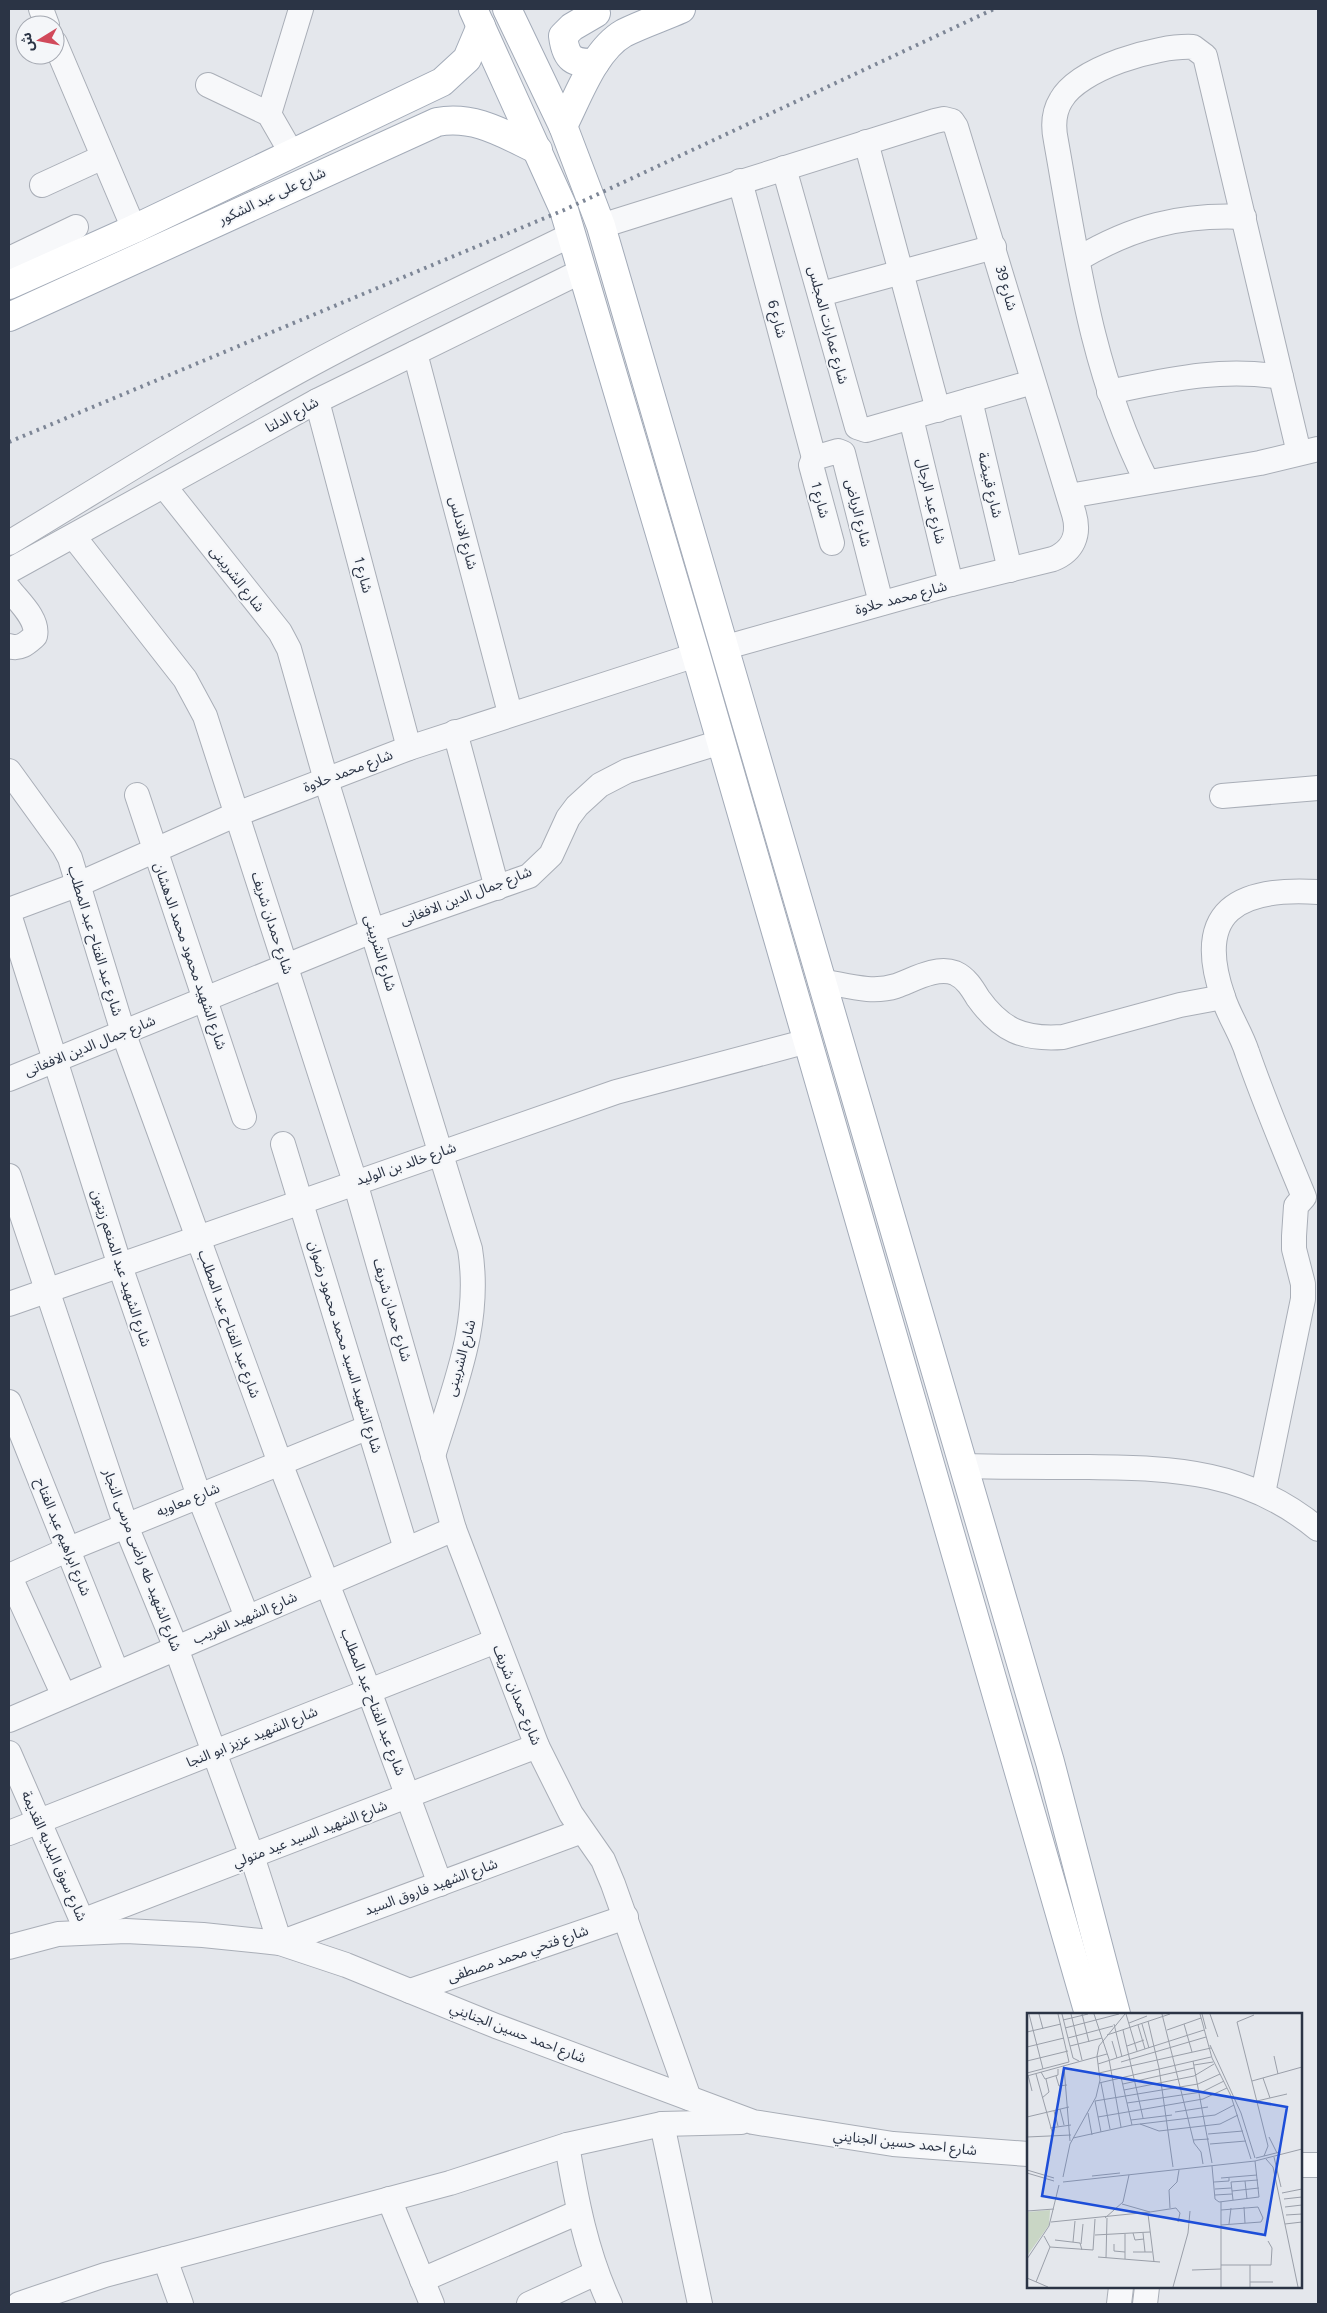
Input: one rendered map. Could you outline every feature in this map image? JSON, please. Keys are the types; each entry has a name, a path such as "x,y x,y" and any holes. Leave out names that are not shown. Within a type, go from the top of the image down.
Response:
{"main road":[{"path":"507,9 563,126 601,226 820,981 1050,1762 1116,2013"},
{"path":"563,126 595,63 612,43 623,34 682,9"},
{"path":"525,44 601,11"},
{"path":"595,63 579,63 570,57 565,49 563,36 572,27 601,11"},
{"path":"477,18 538,150 564,210 572,235 696,655 1089,2013"},
{"name":"شارع على عبد الشكور","path":"9,285 134,229 442,82 467,59 477,18"},
{"path":"442,82 460,100 462,119"},
{"name":"شارع على عبد الشكور","path":"9,317 437,122 462,119 487,125 538,150"},
{"path":"782,952 810,943"}],"street":[{"path":"269,114 301,9"},
{"path":"1069,496 1260,463 1309,451 1281,377 1205,56 1198,48 1188,46 1138,56 1100,70 1082,79 1067,92 1056,110 1055,136 1090,327 1109,392 1126,438 1147,482"},
{"path":"64,65 134,229"},
{"path":"208,85 269,114 292,154"},
{"name":"شارع 39","path":"866,142 944,119 952,121 956,127 1077,523 1074,542"},
{"path":"601,226 866,142 938,410"},
{"path":"42,185 103,157"},
{"name":"شارع عمارات المجلس","path":"784,168 821,294 854,423 862,430 911,418 1033,382"},
{"name":"شارع 6","path":"740,181 814,458"},
{"path":"1078,260 1119,237 1164,222 1208,216 1244,217"},
{"path":"9,259 76,227"},
{"path":"9,543 216,417 354,342 572,235"},
{"path":"821,294 994,247"},
{"name":"شارع الدلتا","path":"9,571 317,402 582,271"},
{"path":"445,297 462,329"},
{"name":"شارع الاندلس","path":"416,353 510,713"},
{"path":"1109,392 1210,373 1235,372 1281,377"},
{"name":"شارع قبيضة","path":"970,400 1010,570"},
{"name":"شارع 1","path":"317,402 409,748"},
{"name":"شارع عبد الرجال","path":"911,418 951,584"},
{"name":"شارع الرياض","path":"814,458 838,451 843,454 881,603"},
{"name":"شارع 1","path":"814,458 811,465 832,543"},
{"name":"شارع الشربينى","path":"164,486 285,641 292,658 326,780 442,1152 470,1249 475,1291 470,1334 433,1456"},
{"name":"شارع حمدان شريف","path":"44,522 67,540 185,679 196,697 213,735 355,1182 454,1529 537,1746 571,1814 603,1860 626,1917 689,2098"},
{"name":"شارع محمد حلاوة","path":"723,648 951,584 1062,556 1074,542"},
{"path":"9,589 35,623 36,632 35,636 24,645 18,648 9,646"},
{"name":"شارع محمد حلاوة","path":"9,910 78,884 237,814 409,748 510,713 696,655"},
{"path":"455,732 497,888"},
{"name":"شارع جمال الدين الافغانى","path":"9,1079 372,931 529,876 545,863 568,818 588,795 600,785 626,771 721,742"},
{"name":"شارع عبد الفتاح عبد المطلب","path":"9,771 64,847 78,884 123,1032 280,1463 370,1691 440,1884"},
{"path":"1222,796 1318,788"},
{"name":"شارع الشهيد محمود محمد الدهشان","path":"136,795 244,1117"},
{"path":"1263,1493 1304,1299 1303,1284 1294,1249 1296,1206 1311,1201 1247,1052 1217,998 1213,949 1217,928 1228,910 1246,898 1282,892 1318,892"},
{"name":"شارع الشهيد عبد المنعم زيتون","path":"9,914 120,1266 199,1496 247,1618"},
{"path":"820,981 865,989 885,989 935,972 949,972 963,978 991,1016 1003,1025 1032,1037 1048,1038 1063,1037 1217,998"},
{"name":"شارع خالد بن الوليد","path":"9,1304 616,1092 808,1041"},
{"name":"شارع الشهيد السيد محمد محمود رضوان","path":"283,1144 406,1549"},
{"name":"شارع الشهيد طه راضى مرسى النجار","path":"9,1176 126,1526 176,1648 252,1856 280,1943"},
{"name":"شارع ابراهيم عبد الفتاح","path":"9,1402 117,1673"},
{"name":"شارع معاويه","path":"9,1575 369,1427"},
{"path":"963,1466 1168,1469 1230,1480 1263,1493 1291,1508 1318,1529"},
{"name":"شارع الشهيد الغريب","path":"9,1720 454,1529"},
{"path":"9,1575 64,1696"},
{"name":"شارع الشهيد عزيز ابو النجا","path":"9,1833 496,1641"},
{"name":"شارع الشهيد السيد عيد متولي","path":"85,1926 252,1856 537,1746"},
{"name":"شارع سوق البلديه القديمة","path":"9,1753 85,1926"},
{"name":"شارع الشهيد فاروق السيد","path":"280,1943 582,1831"},
{"name":"شارع فتحي محمد مصطفى","path":"410,1991 626,1917"},
{"name":"شارع احمد حسين الجنايني","path":"9,1947 85,1926 280,1943 346,1965 753,2122 893,2144 1027,2154"},
{"path":"19,2304 165,2259 450,2183 567,2144 662,2124 753,2122"},
{"path":"662,2124 700,2304"},
{"path":"567,2144 579,2212 596,2273 610,2304"},
{"path":"1302,2165 1318,2166"},
{"path":"388,2199 432,2304"},
{"path":"422,2280 579,2212"},
{"path":"165,2259 182,2304"},
{"path":"530,2304 596,2273"},
{"path":"1119,2304 1122,2288"},
{"path":"1145,2304 1147,2288"}],"railway":[{"path":"9,442 564,210 994,9"}]}
